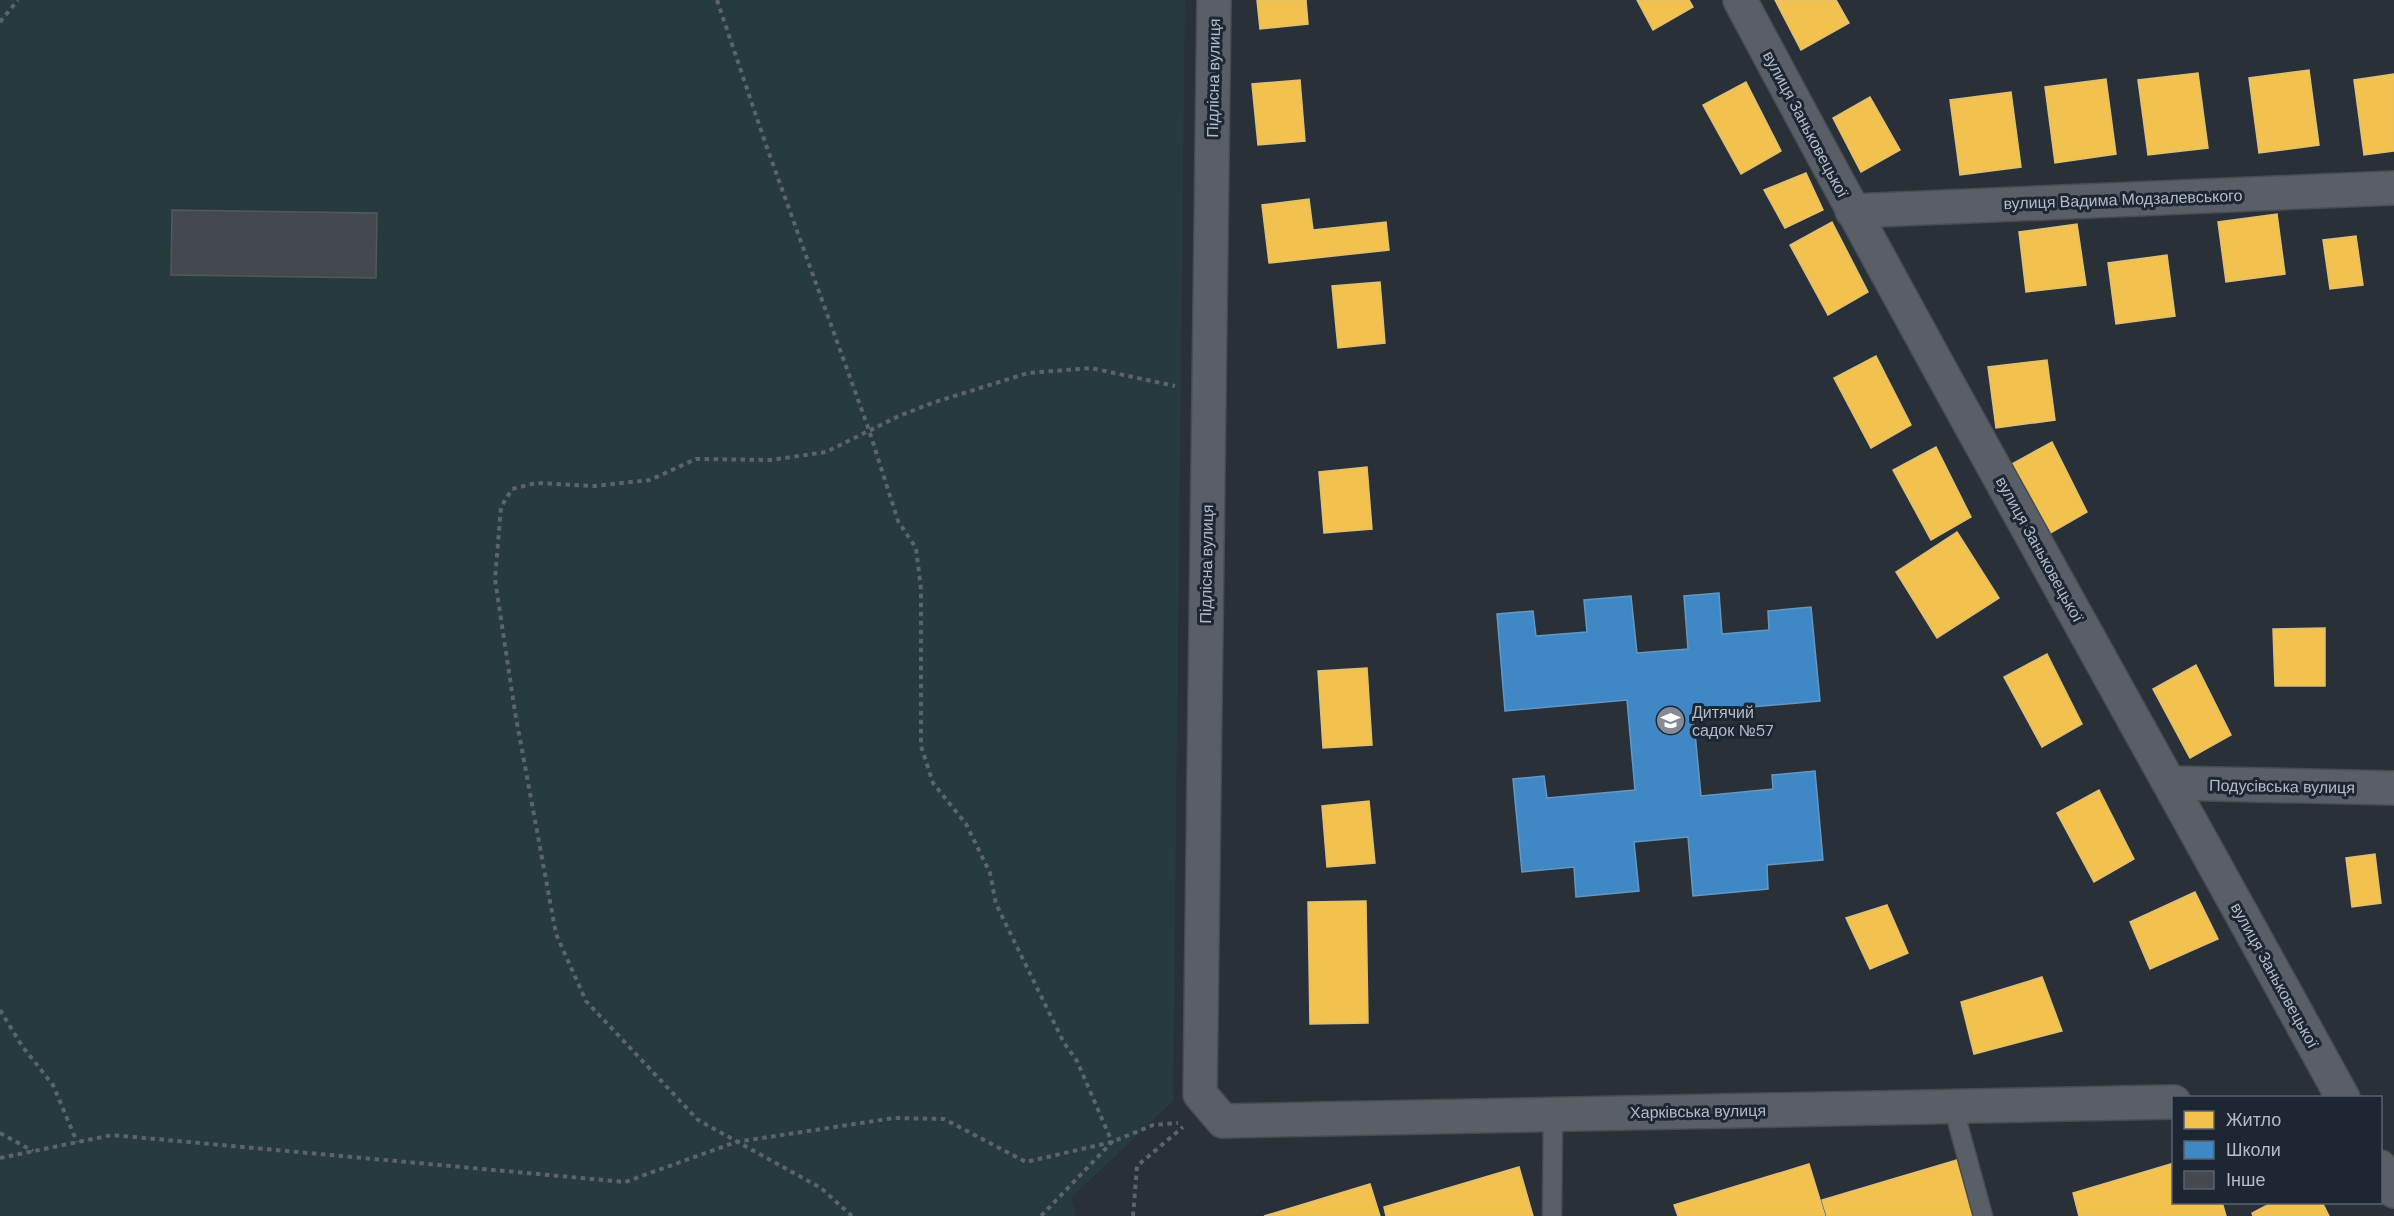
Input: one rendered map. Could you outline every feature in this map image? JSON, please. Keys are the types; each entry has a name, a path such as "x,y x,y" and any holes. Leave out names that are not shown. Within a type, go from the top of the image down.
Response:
{"street":[{"name":"Підлісна вулиця","path":"1214,0 1200,1094 1223,1120"},
{"name":"вулиця Заньковецької","path":"1740,0 1852,211 2171,783 2342,1096"},
{"name":"вулиця Вадима Модзалевського","path":"1852,211 2394,188"},
{"name":"Подусівська вулиця","path":"2171,783 2394,788"},
{"name":"Харківська вулиця","path":"1223,1120 2172,1102"},
{"path":"2382,1170 2394,1191"}],"lane":[{"path":"1953,1106 1983,1216"},
{"path":"1552,1216 1553,1114"}],"path":[{"path":"0,22 18,0"},
{"path":"717,0 766,145 869,430 898,521 916,548 921,588 921,746 933,783 966,824 990,873 996,904 1064,1044 1077,1061 1112,1142"},
{"path":"852,1216 821,1188 699,1120 586,1001 556,934 515,712 495,579 501,507 512,489 536,483 594,486 650,480 696,459 771,460 826,452 869,430 932,403 1028,373 1091,368 1209,396"},
{"path":"0,1010 22,1046 53,1085 77,1142"},
{"path":"0,1158 112,1135 233,1148 624,1182 736,1142 894,1118 944,1119 1026,1162 1112,1142 1153,1125 1188,1123 1137,1166 1133,1216"},
{"path":"0,1133 34,1151"},
{"path":"1041,1216 1112,1142"}],"green space":[{"path":"0,0 1185,0 1173,1101 1071,1198 1076,1216 0,1216"}],"building: Житло":[{"path":"1257,0 1306,0 1308,24 1260,29"},
{"path":"1637,0 1689,0 1693,7 1653,30"},
{"path":"1775,0 1836,0 1849,23 1801,50"},
{"path":"2309,70 2319,145 2259,153 2249,78"},
{"path":"2198,73 2208,148 2148,155 2138,80"},
{"path":"2394,74 2394,151 2364,155 2354,80"},
{"path":"2106,79 2116,154 2055,163 2045,87"},
{"path":"1300,80 1305,141 1258,145 1252,84"},
{"path":"1746,82 1781,151 1741,174 1703,105"},
{"path":"2011,92 2021,167 1960,175 1950,100"},
{"path":"1870,97 1900,150 1861,172 1833,118"},
{"path":"1806,173 1823,210 1785,228 1764,190"},
{"path":"1309,199 1313,230 1386,222 1389,250 1269,263 1262,205"},
{"path":"2277,214 2285,274 2226,282 2218,222"},
{"path":"1832,222 1868,292 1828,315 1790,245"},
{"path":"2077,224 2086,285 2026,292 2019,232"},
{"path":"2356,236 2363,285 2330,289 2323,240"},
{"path":"2167,255 2175,316 2116,324 2108,263"},
{"path":"1380,282 1385,343 1338,348 1332,286"},
{"path":"1876,356 1911,425 1871,448 1834,378"},
{"path":"2047,360 2055,420 1996,428 1988,367"},
{"path":"2052,442 2087,512 2047,535 2010,465"},
{"path":"1936,447 1971,517 1931,540 1893,470"},
{"path":"1367,467 1372,529 1324,533 1319,472"},
{"path":"1957,532 1999,598 1937,638 1896,572"},
{"path":"2325,628 2325,686 2275,686 2273,629"},
{"path":"2047,654 2082,724 2042,747 2004,677"},
{"path":"2196,665 2231,735 2190,758 2153,689"},
{"path":"1367,668 1372,745 1323,748 1318,671"},
{"path":"2099,790 2134,859 2094,882 2057,813"},
{"path":"1369,801 1375,863 1327,867 1322,806"},
{"path":"2375,854 2381,903 2352,907 2346,858"},
{"path":"2195,892 2218,939 2150,969 2130,922"},
{"path":"1366,901 1368,1023 1310,1024 1308,902"},
{"path":"1887,905 1908,953 1870,969 1846,918"},
{"path":"2042,977 2062,1031 1974,1054 1961,1002"},
{"path":"1957,1160 1974,1216 1827,1216 1822,1200"},
{"path":"1809,1164 1825,1216 1678,1216 1674,1205"},
{"path":"2172,1164 2172,1204 2223,1204 2226,1216 2079,1216 2073,1193"},
{"path":"1519,1167 1533,1216 1386,1216 1384,1207"},
{"path":"1370,1184 1380,1216 1264,1216"},
{"path":"2269,1204 2323,1204 2329,1216 2253,1216 2252,1213"}],"building: Школи":[{"path":"1719,593 1722,634 1769,630 1768,611 1811,607 1820,701 1693,712 1701,796 1773,789 1772,775 1815,771 1823,860 1767,865 1768,889 1693,896 1688,837 1634,842 1639,891 1576,897 1574,867 1522,872 1513,779 1544,776 1547,798 1635,790 1627,700 1505,711 1497,614 1533,611 1536,636 1587,632 1584,600 1631,596 1637,653 1688,649 1684,596"}],"building: Інше":[{"path":"172,210 377,213 376,278 171,275"}],"place":[{"name":"Дитячий садок №57","path":"1671,721"}]}
